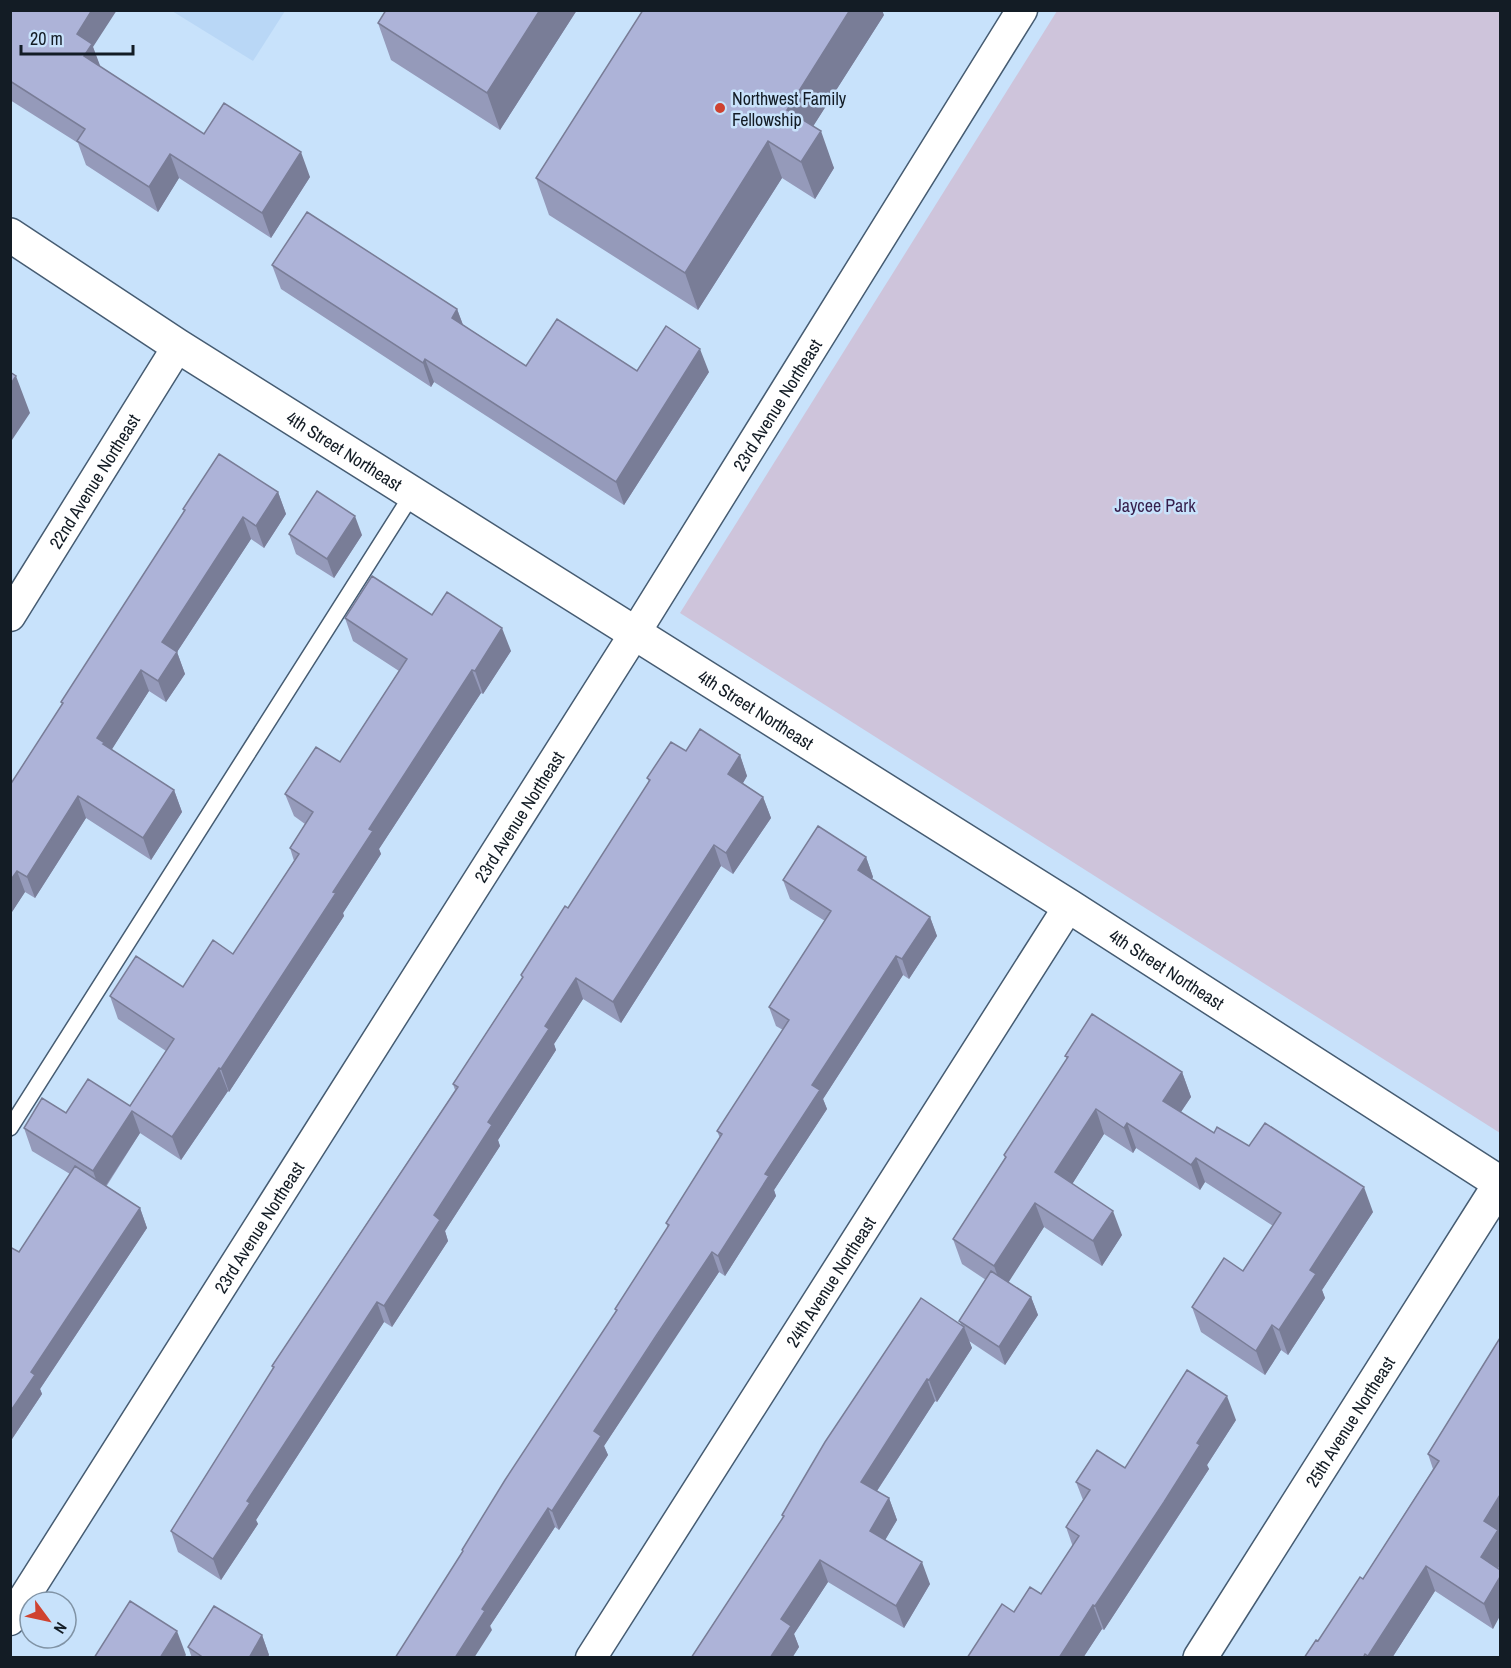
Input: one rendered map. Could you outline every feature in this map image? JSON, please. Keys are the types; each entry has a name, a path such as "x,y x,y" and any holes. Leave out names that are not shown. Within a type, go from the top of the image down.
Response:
{"street":[{"name":"23rd Avenue Northeast","path":"10,1620 635,633 1022,10"},
{"name":"4th Street Northeast","path":"10,235 178,346 1069,906 1500,1183"},
{"name":"22nd Avenue Northeast","path":"10,616 178,346"},
{"name":"24th Avenue Northeast","path":"591,1658 1069,906"},
{"name":"25th Avenue Northeast","path":"1200,1658 1500,1183"}],"lane":[{"path":"10,1128 413,494"}],"shaded area":[{"path":"172,11 285,11 253,61"}],"green space":[{"name":"Jaycee Park","path":"1057,11 1500,11 1500,1133 680,613"}],"building":[{"path":"10,10 92,10 77,34 92,44 84,56 204,134 224,103 301,152 262,213 170,154 149,187 77,141 85,129 10,81"},
{"path":"386,10 540,10 487,93 378,23"},
{"path":"643,10 850,10 787,110 821,131 801,162 768,141 685,273 536,178"},
{"path":"307,212 457,309 452,318 526,366 557,319 637,371 666,326 700,349 616,482 425,359 423,363 272,265"},
{"path":"10,372 16,376 10,385"},
{"path":"219,454 278,492 256,526 243,517 162,642 177,652 158,681 141,670 97,738 174,790 143,838 78,796 27,877 17,871 10,881 10,785"},
{"path":"317,491 355,516 327,559 289,534"},
{"path":"372,576 432,615 447,592 502,628 475,671 472,670 369,829 373,831 333,892 336,893 221,1069 219,1068 172,1137 132,1111 93,1171 24,1128 42,1098 66,1113 88,1079 130,1106 174,1039 110,996 136,956 183,987 213,940 233,954 299,854 290,848 313,812 285,794 316,747 340,762 407,659 345,618"},
{"path":"700,729 740,755 728,774 763,797 726,853 714,845 613,1002 576,978 545,1026 549,1029 488,1122 492,1125 434,1215 440,1220 384,1306 377,1302 247,1501 250,1503 213,1559 171,1531 274,1367 272,1366 458,1087 453,1084 523,977 521,975 565,906 568,908 650,780 647,778 671,742 686,751"},
{"path":"818,826 866,857 858,870 930,917 902,959 896,956 812,1085 820,1090 765,1174 769,1176 718,1256 712,1252 594,1431 601,1436 552,1511 548,1508 482,1609 485,1611 455,1658 395,1658 505,1480 617,1310 615,1309 669,1225 666,1223 722,1134 717,1131 789,1020 769,1007 831,911 783,880"},
{"path":"1092,1014 1182,1072 1163,1101 1214,1133 1217,1127 1249,1146 1265,1123 1364,1187 1310,1270 1316,1274 1279,1330 1272,1325 1256,1351 1192,1307 1224,1258 1243,1271 1281,1213 1196,1158 1191,1165 1127,1123 1124,1128 1096,1109 1055,1172 1113,1211 1093,1241 1035,1203 994,1266 953,1239 1068,1057 1065,1056"},
{"path":"75,1166 140,1208 31,1372 35,1375 10,1412 10,1247 19,1252"},
{"path":"991,1271 1031,1297 999,1347 959,1321"},
{"path":"921,1298 964,1327 929,1380 927,1379 861,1482 889,1498 870,1531 922,1562 896,1606 820,1560 781,1619 791,1626 770,1658 691,1658 784,1516 782,1515 825,1442"},
{"path":"1500,1338 1500,1495 1484,1521 1498,1530 1481,1557 1500,1570 1500,1577 1484,1604 1426,1566 1368,1656 1365,1654 1363,1658 1304,1658 1316,1640 1318,1641 1360,1577 1363,1579 1439,1461 1428,1454"},
{"path":"1187,1370 1227,1396 1197,1443 1200,1445 1164,1502 1059,1658 967,1658 1002,1604 1014,1612 1030,1587 1041,1594 1079,1536 1066,1527 1090,1490 1076,1482 1097,1450 1125,1468"},
{"path":"130,1601 177,1631 160,1658 94,1658"},
{"path":"214,1606 262,1635 249,1658 204,1658 188,1647"}],"place":[{"name":"Northwest Family Fellowship","path":"720,108"}]}
